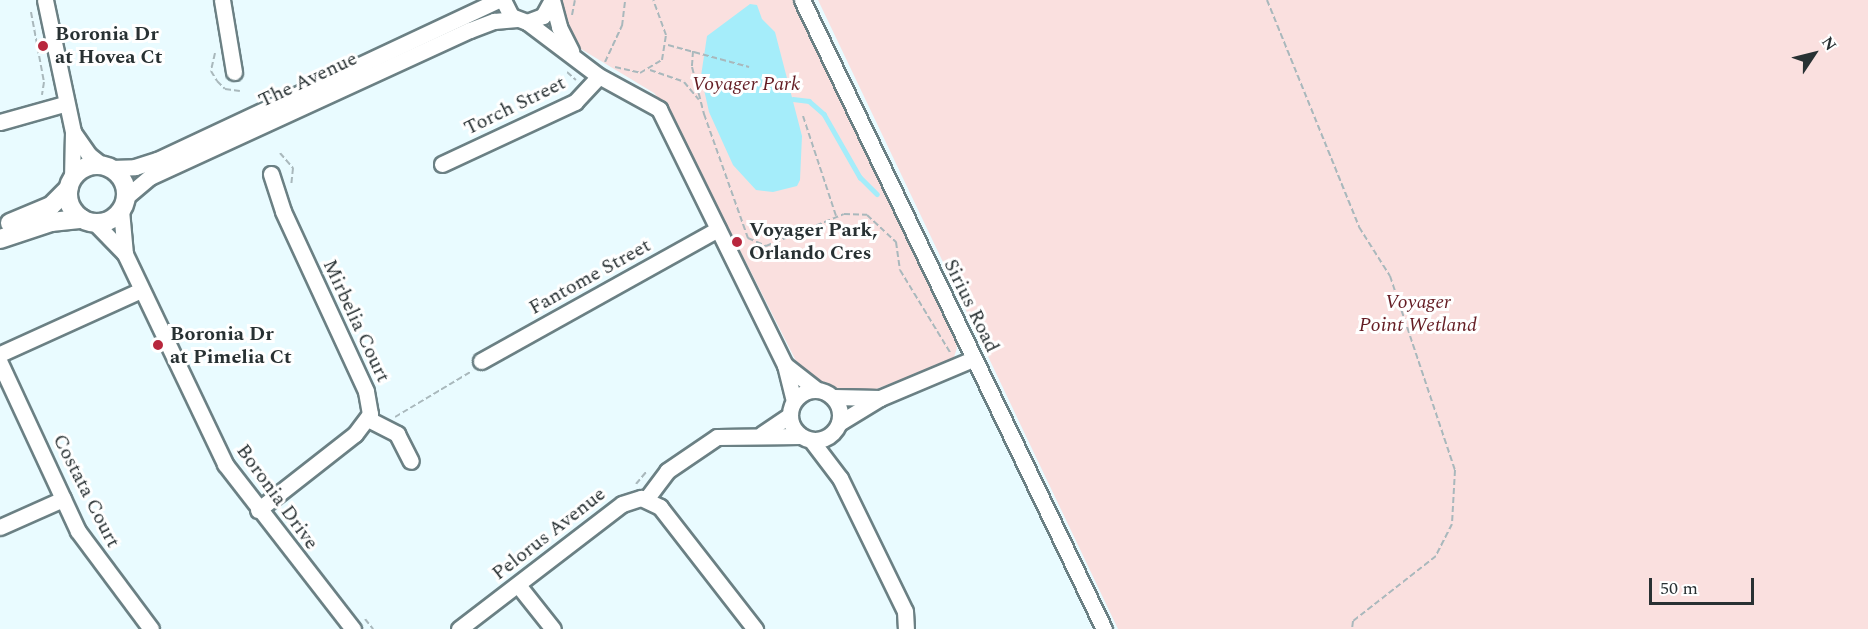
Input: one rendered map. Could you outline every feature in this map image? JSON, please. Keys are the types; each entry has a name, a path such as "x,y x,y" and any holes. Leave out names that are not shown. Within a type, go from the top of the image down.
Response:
{"street":[{"path":"0,239 51,222 108,221 124,203 122,179 89,155 73,132 64,104 45,0"},
{"path":"222,0 234,72"},
{"path":"500,0 507,11 574,57 659,109 785,365 792,408 806,438 840,478 904,611 906,629"},
{"name":"The Avenue","path":"107,167 135,167 157,160 500,0"},
{"path":"522,20 543,16 552,0"},
{"path":"552,0 559,27 574,57"},
{"name":"Sirius Road","path":"802,0 1104,629"},
{"name":"The Avenue","path":"124,203 150,177 460,35 494,21 522,20"},
{"name":"Torch Street","path":"442,164 567,105 588,89 600,71"},
{"path":"0,122 64,104"},
{"path":"73,132 70,206 88,221"},
{"path":"0,226 43,210 88,166 107,167"},
{"name":"Mirbelia Court","path":"271,174 283,211 366,391 368,419"},
{"name":"Boronia Drive","path":"124,203 125,254 218,452 258,510 351,628"},
{"name":"Boronia Drive","path":"88,221 125,254"},
{"name":"Fantome Street","path":"481,361 718,229"},
{"path":"0,354 141,290"},
{"path":"755,629 660,507 648,498 667,471 708,441 724,435 762,434 806,438 836,428 880,398 954,365 973,359"},
{"name":"Costata Court","path":"0,363 63,499 93,556 148,628"},
{"path":"785,365 816,389 834,398 880,398"},
{"path":"762,434 792,408 803,392 816,389"},
{"path":"834,398 840,408 836,428 840,478"},
{"path":"258,510 355,434 368,419 397,434 411,461"},
{"name":"Pelorus Avenue","path":"459,629 627,500 648,498"},
{"path":"0,527 63,499"},
{"path":"518,585 553,629"}],"path":[{"path":"566,23 575,0"},
{"path":"625,0 622,26 600,71 640,73 662,60 667,44 653,0"},
{"path":"1267,0 1359,227 1390,276 1455,470 1452,524 1436,556 1353,621 1352,629"},
{"path":"31,6 44,82 44,91 37,98"},
{"path":"667,44 749,67"},
{"path":"693,51 692,67 701,102 748,238 766,246 836,217 867,215 896,242 900,270 917,293 936,334 949,348 954,365"},
{"path":"561,66 588,89"},
{"path":"649,69 684,82 701,102"},
{"path":"803,116 836,217"},
{"path":"631,487 648,470"}],"green space":[{"name":"Voyager Park","path":"559,0 795,0 954,332 957,348 953,360 876,389 845,391 825,386 797,363 669,110 654,93 581,49 567,32"},
{"name":"Voyager Point Wetland","path":"818,0 1868,0 1868,629 1118,629"}],"water":[{"path":"750,4 757,5 762,19 775,32 802,136 800,180 797,186 773,192 756,190 733,165 709,112 701,76 707,36"}],"waterway":[{"path":"793,99 809,101 824,114 860,177 877,194"}],"place":[{"name":"Boronia Dr at Hovea Ct","path":"43,46"},
{"name":"Voyager Park, Orlando Cres","path":"737,242"},
{"name":"Boronia Dr at Pimelia Ct","path":"158,345"}]}
